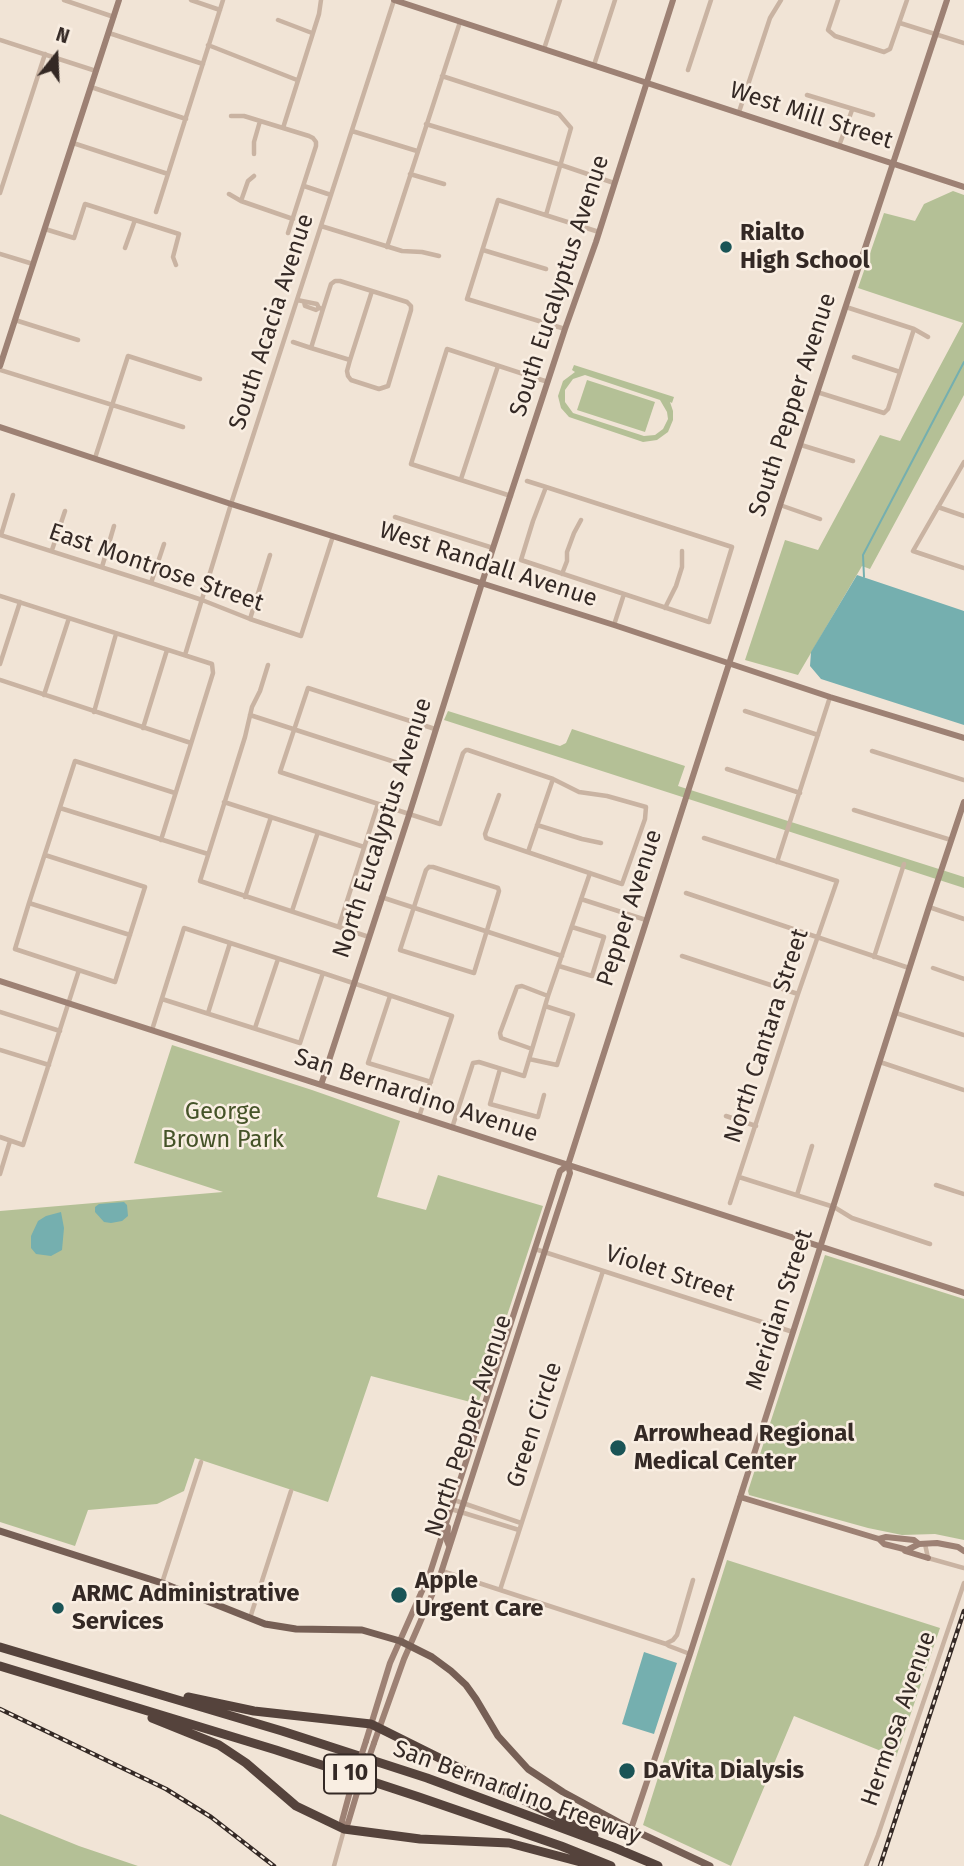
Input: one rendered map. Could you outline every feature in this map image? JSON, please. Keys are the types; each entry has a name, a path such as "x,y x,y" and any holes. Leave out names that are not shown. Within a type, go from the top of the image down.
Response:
{"highway":[{"name":"San Bernardino Freeway","path":"0,1647 282,1731 426,1778 658,1866"},
{"name":"San Bernardino Freeway","path":"0,1666 276,1750 561,1846 611,1866"},
{"path":"139,1688 254,1710 375,1726 613,1847"},
{"path":"85,1691 219,1745 246,1763 296,1806 344,1829 420,1839 509,1843 596,1866"}],"main road":[{"path":"0,1531 162,1583 265,1624 294,1628 362,1630 411,1646 432,1657 466,1685 498,1736 528,1769 563,1792 631,1829 710,1866"}],"street":[{"path":"64,0 114,18"},
{"path":"120,0 0,368 183,427"},
{"path":"191,0 220,10"},
{"path":"156,212 223,0"},
{"path":"282,128 319,14 321,0"},
{"name":"West Mill Street","path":"394,0 964,187"},
{"name":"South Acacia Avenue","path":"185,655 394,0"},
{"path":"544,49 560,0"},
{"path":"594,65 615,0"},
{"name":"South Eucalyptus Avenue","path":"482,583 673,0"},
{"path":"688,70 711,0"},
{"path":"739,112 770,18 780,0"},
{"path":"838,0 828,30 835,36 884,52 890,49 908,0"},
{"name":"South Pepper Avenue","path":"729,663 947,0"},
{"path":"278,19 312,33"},
{"path":"387,247 460,22"},
{"path":"900,23 964,43"},
{"path":"109,33 203,64"},
{"path":"0,40 96,71"},
{"path":"208,45 297,80"},
{"path":"0,193 45,54"},
{"path":"442,76 559,114 571,128 545,215"},
{"path":"91,87 186,119"},
{"path":"807,95 873,116"},
{"path":"839,146 852,110"},
{"path":"231,116 244,116 313,138 316,142 288,233"},
{"path":"254,154 254,142 260,121"},
{"path":"426,124 614,183"},
{"path":"352,131 417,151"},
{"path":"72,143 168,174"},
{"path":"410,174 444,184"},
{"path":"241,201 248,181 254,176"},
{"path":"304,186 331,195"},
{"path":"229,194 241,201 293,219"},
{"path":"565,329 467,299 498,200 599,232"},
{"path":"44,229 74,238 85,204 179,234 173,257 176,265"},
{"path":"125,248 135,220"},
{"path":"321,226 402,251 439,256"},
{"path":"483,250 546,269"},
{"path":"0,254 33,264"},
{"path":"311,348 321,309 331,284 335,281 372,291 407,302 411,310 387,386 379,389 351,380 347,371 372,291"},
{"path":"297,300 307,301 311,305 317,304 321,309"},
{"path":"845,307 914,329 928,337"},
{"path":"15,320 78,340"},
{"path":"817,392 884,413 888,409 914,329"},
{"path":"293,342 351,360"},
{"path":"510,496 411,464 447,349 548,382"},
{"path":"95,458 128,356 200,379"},
{"path":"854,357 900,372"},
{"path":"461,480 498,366"},
{"name":"West Randall Avenue","path":"0,427 231,504 964,738"},
{"path":"801,445 853,461"},
{"path":"964,462 913,551 964,568"},
{"path":"527,481 546,487 732,547 709,622 521,560 546,487"},
{"path":"1,535 13,495"},
{"path":"780,505 820,519"},
{"path":"939,507 964,516"},
{"path":"52,551 65,511"},
{"path":"395,517 493,548"},
{"path":"562,574 567,552 581,520"},
{"path":"102,567 114,526"},
{"name":"East Montrose Street","path":"1,535 202,600 301,636 333,536"},
{"path":"151,583 163,544"},
{"path":"665,608 682,567 682,551"},
{"path":"250,619 270,555"},
{"name":"North Eucalyptus Avenue","path":"321,1085 482,583"},
{"path":"614,625 624,594"},
{"path":"0,596 212,664 213,673 161,840"},
{"path":"0,664 20,602"},
{"path":"44,695 69,618"},
{"path":"94,712 116,634"},
{"path":"143,728 167,650"},
{"name":"Pepper Avenue","path":"545,1252 570,1173 568,1165 729,663"},
{"path":"268,666 250,715 200,881 369,937"},
{"path":"0,680 191,743"},
{"path":"435,729 308,688 280,772 440,824 463,753 468,750 552,779 579,792 607,796 646,807 645,819 622,884 486,838 499,794"},
{"path":"704,838 777,862 830,697"},
{"path":"745,711 818,735"},
{"path":"250,715 404,765"},
{"path":"872,751 964,780"},
{"path":"45,855 145,887 115,982 15,949 29,903 75,761 176,793"},
{"path":"727,769 800,793"},
{"path":"528,852 552,779"},
{"path":"224,802 364,847"},
{"name":"Meridian Street","path":"631,1829 690,1654 964,802"},
{"path":"339,926 378,804"},
{"path":"60,808 208,854"},
{"path":"854,810 951,840"},
{"path":"245,897 271,817"},
{"path":"537,825 601,843"},
{"path":"292,911 318,832"},
{"name":"North Cantara Street","path":"730,1203 837,881 777,862"},
{"path":"874,957 904,864"},
{"path":"429,867 498,888 486,931 474,973 400,950 429,867"},
{"path":"452,1128 473,1063 479,1062 524,1076 590,873"},
{"path":"686,893 910,968"},
{"path":"381,897 562,956"},
{"path":"581,899 646,920"},
{"path":"29,903 130,935"},
{"path":"929,907 964,919"},
{"path":"559,966 592,976 604,937 572,927"},
{"path":"152,1031 184,928 452,1016 419,1117"},
{"path":"208,1013 230,943"},
{"path":"682,956 798,994"},
{"path":"255,1028 278,959"},
{"path":"933,968 964,979"},
{"path":"0,1138 23,1144 79,970"},
{"path":"162,999 300,1043 323,973"},
{"name":"San Bernardino Avenue","path":"0,981 964,1293"},
{"path":"532,1049 500,1038 500,1032 517,987 522,986 548,996"},
{"path":"390,996 368,1063 431,1082"},
{"path":"529,1059 557,1065 573,1015 545,1006"},
{"path":"0,1012 60,1031"},
{"path":"896,1013 964,1035"},
{"path":"0,1049 49,1065"},
{"path":"880,1062 964,1090"},
{"path":"500,1069 490,1104 538,1117 544,1095"},
{"path":"726,1116 756,1125"},
{"path":"0,1174 10,1141"},
{"path":"797,1195 812,1146"},
{"name":"Pepper Avenue","path":"535,1249 560,1171 568,1165"},
{"path":"740,1177 834,1207 852,1217 930,1244"},
{"path":"936,1185 964,1194"},
{"name":"Violet Street","path":"535,1249 793,1332"},
{"name":"North Pepper Avenue","path":"375,1726 383,1683 427,1580 452,1509 535,1249"},
{"name":"North Pepper Avenue","path":"344,1829 348,1823 354,1791 375,1726 442,1571 545,1252"},
{"name":"Green Circle","path":"500,1590 603,1271"},
{"path":"162,1583 201,1462"},
{"path":"250,1619 291,1491"},
{"path":"740,1497 907,1550 922,1544 937,1543 962,1547"},
{"path":"454,1500 521,1523"},
{"path":"452,1509 519,1530"},
{"path":"446,1525 449,1547"},
{"path":"879,1539 886,1537 914,1540 922,1544 928,1558"},
{"path":"900,1548 964,1568"},
{"path":"442,1571 690,1654"},
{"path":"666,1644 677,1634 692,1580"},
{"name":"Hermosa Avenue","path":"866,1866 964,1584"},
{"path":"334,1866 344,1829"}],"green space":[{"path":"953,191 964,195 964,395 870,569 862,566 798,675 745,660 785,540 818,550 880,435 900,441 963,323 858,288 884,213 915,221 924,204"},
{"path":"574,365 674,397 672,403 670,402 673,420 668,432 657,440 643,442 569,417 561,408 558,396 563,381 575,372 572,370","holes":["585,375 660,400 668,419 663,429 655,435 644,436 573,413 565,402 565,390 573,379"]},
{"path":"587,380 655,402 645,432 577,410"},
{"path":"448,711 560,746 566,743 572,729 685,766 678,786 964,877 964,888 444,720"},
{"name":"George Brown Park","path":"172,1045 400,1121 377,1197 426,1210 438,1175 543,1206 478,1404 371,1376 328,1502 195,1458 184,1491 157,1504 88,1510 75,1546 0,1522 0,1211 223,1192 134,1163"},
{"path":"825,1255 964,1299 964,1540 935,1534 902,1535 868,1528 749,1495 748,1491"},
{"path":"727,1560 940,1628 896,1757 794,1716 731,1866 643,1825"},
{"path":"0,1814 79,1846 138,1866 0,1866"}],"water":[{"path":"857,575 964,611 964,725 821,679 810,666 811,652"},
{"path":"124,1202 128,1216 122,1221 104,1222 95,1212 95,1207 99,1204"},
{"path":"61,1212 64,1228 62,1250 51,1256 36,1254 31,1248 31,1236 38,1221"},
{"path":"644,1652 677,1663 654,1734 622,1724"}],"waterway":[{"path":"864,577 863,555 964,362"}],"railway":[{"path":"880,1866 964,1611"},
{"path":"0,1709 166,1789 211,1817 274,1866"}],"place":[{"name":"Rialto High School","path":"726,247"},
{"name":"Arrowhead Regional Medical Center","path":"618,1448"},
{"name":"Apple Urgent Care","path":"399,1595"},
{"name":"ARMC Administrative Services","path":"58,1608"},
{"name":"DaVita Dialysis","path":"627,1771"}]}
